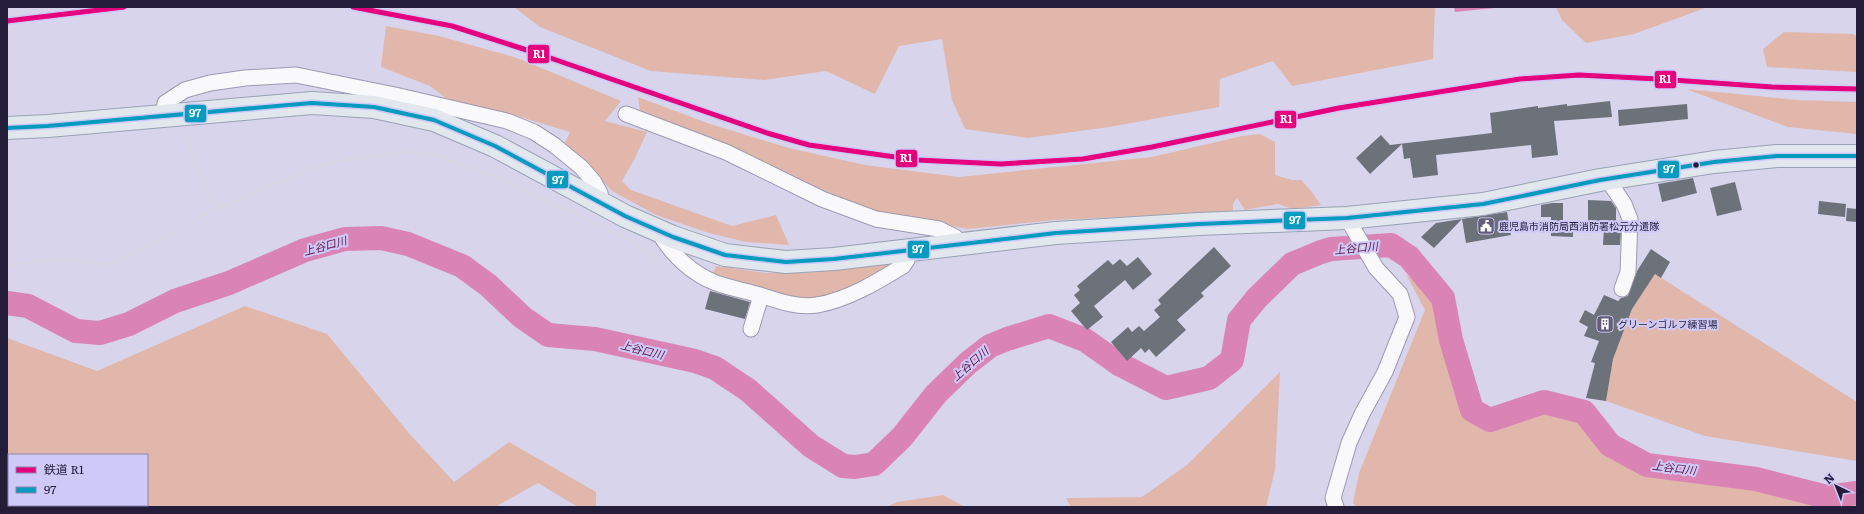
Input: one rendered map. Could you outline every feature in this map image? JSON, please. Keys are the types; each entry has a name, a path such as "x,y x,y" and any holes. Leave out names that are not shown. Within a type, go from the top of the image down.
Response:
{"main road":[{"path":"7,128 48,126 312,103 374,107 434,120 495,146 602,203 657,230 724,255 786,262 909,250 1056,233 1198,224 1347,218 1483,204 1610,178 1714,162 1777,156 1857,156"}],"street":[{"path":"174,115 165,103 185,90 210,83 245,78 296,75 338,83 507,121 534,132 554,145 581,167 594,182 600,193 602,203"},
{"path":"626,114 726,152 822,199 840,204 876,219 938,229 955,237 961,244"},
{"path":"1610,178 1612,186 1624,204 1630,219 1628,272 1622,289"},
{"path":"1336,507 1333,498 1350,443 1362,414 1385,372 1407,317 1400,294 1376,268 1347,218"},
{"path":"657,230 664,242 675,255 699,274 715,283 761,296 802,305 816,305 830,302 863,288 903,266 907,260 909,250"},
{"path":"751,328 761,296"}],"path":[{"path":"174,115 187,140 192,157 218,208"},
{"path":"7,264 59,259 99,264 115,264 218,208 328,163 399,152 424,153 479,170 634,242 671,272"}],"shaded area":[{"path":"514,7 1435,7 1433,59 1292,86 1273,61 1220,79 1219,107 1109,127 1028,138 965,129 952,100 942,39 899,46 875,94 826,71 764,80 651,71 540,27"},
{"path":"1454,7 1504,7 1455,12"},
{"path":"1556,7 1708,7 1634,34 1586,43 1562,20"},
{"path":"386,26 439,36 517,58 621,101 605,121 647,132 622,181 631,190 732,226 776,215 789,245 746,242 709,233 656,215 612,191 565,143 570,132 507,113 451,102 430,86 381,67"},
{"path":"1784,32 1853,34 1857,36 1857,72 1767,67 1763,49"},
{"path":"1686,89 1797,100 1857,102 1857,134 1788,127"},
{"path":"638,97 710,124 789,148 865,165 959,177 1152,157 1242,136 1260,134 1275,142 1275,175 1292,180 1301,180 1321,205 1293,209 1278,204 1245,210 1237,198 1233,204 1233,212 1054,220 968,229 881,213 855,204 640,113"},
{"path":"897,261 853,287 824,297 805,299 790,297 713,273 716,266 766,273 806,273"},
{"path":"1406,274 1435,300 1465,416 1487,427 1543,409 1576,417 1605,452 1647,475 1758,488 1835,506 1857,502 1857,507 1357,507 1353,503 1359,473 1425,310"},
{"path":"1655,274 1857,402 1857,461 1705,436 1606,401 1613,359 1632,309"},
{"path":"245,306 327,334 408,432 454,482 509,442 596,492 596,507 578,507 538,483 495,507 7,507 7,338 97,371"},
{"path":"1280,372 1275,470 1266,507 1071,507 1066,498 1142,497 1187,465"},
{"path":"943,495 965,507 886,507 897,502"}],"building":[{"path":"1610,101 1612,117 1554,121 1558,155 1532,158 1531,145 1436,155 1438,175 1413,178 1410,158 1404,159 1402,144 1370,174 1356,158 1381,135 1390,145 1492,133 1490,113 1538,106 1538,108 1567,104 1567,106"},
{"path":"1687,104 1688,119 1619,126 1618,110"},
{"path":"1693,178 1697,193 1662,202 1658,184"},
{"path":"1735,182 1742,210 1717,216 1710,188"},
{"path":"1588,200 1611,201 1616,208 1616,230 1621,231 1620,245 1603,245 1604,225 1588,225"},
{"path":"1819,201 1846,204 1845,217 1818,214"},
{"path":"1563,203 1563,222 1573,222 1573,237 1551,236 1551,217 1541,217 1541,205"},
{"path":"1847,208 1857,209 1857,222 1846,221"},
{"name":"鹿児島市消防局西消防署松元分遣隊","path":"1507,212 1511,235 1466,243 1462,219 1434,248 1421,237 1436,223"},
{"path":"1214,247 1231,266 1201,293 1204,296 1177,320 1186,330 1156,357 1149,349 1145,353 1141,348 1127,361 1111,342 1128,327 1132,332 1139,326 1144,331 1160,317 1154,310 1161,304 1158,300"},
{"name":"グリーンゴルフ練習場","path":"1651,249 1670,262 1661,278 1655,274 1632,309 1613,359 1606,401 1586,398 1595,363 1591,362 1599,341 1584,336 1588,327 1579,322 1585,310 1594,315 1604,295 1618,301 1621,298 1628,296 1637,271"},
{"path":"1138,257 1152,274 1133,290 1125,280 1094,306 1103,317 1087,330 1071,311 1080,303 1074,295 1080,290 1077,286 1108,260 1113,265 1120,259 1127,266"},
{"path":"710,291 750,302 745,319 705,309"}],"waterway":[{"name":"上谷口川","path":"7,303 28,306 76,331 100,333 129,324 175,301 229,283 305,250 345,239 381,238 408,244 462,266 488,285 522,317 548,335 595,339 695,361 715,368 748,390 811,446 843,466 855,467 874,464 902,437 936,394 968,363 990,346 1049,326 1085,340 1119,364 1166,388 1209,378 1232,360 1239,320 1257,298 1292,264 1331,249 1391,245 1409,257 1443,298 1451,340 1472,410 1490,420 1544,402 1584,412 1610,445 1647,465 1756,479 1827,497 1857,493"}],"rail line":[{"name":"R1","path":"7,21 124,7"},
{"name":"R1","path":"353,7 452,26 536,53 767,133 809,145 917,160 1001,164 1083,159 1152,147 1339,108 1520,79 1579,75 1772,87 1857,89"}],"transit line":[{"name":"97","path":"7,128 48,126 312,103 374,107 434,120 495,146 625,216 673,237 725,255 786,262 834,259 1056,233 1199,224 1347,218 1483,204 1600,180 1714,162 1777,156 1857,156"}],"place":[{"name":"鹿児島市消防局西消防署松元分遣隊","path":"1486,226"},
{"name":"グリーンゴルフ練習場","path":"1605,324"}]}
